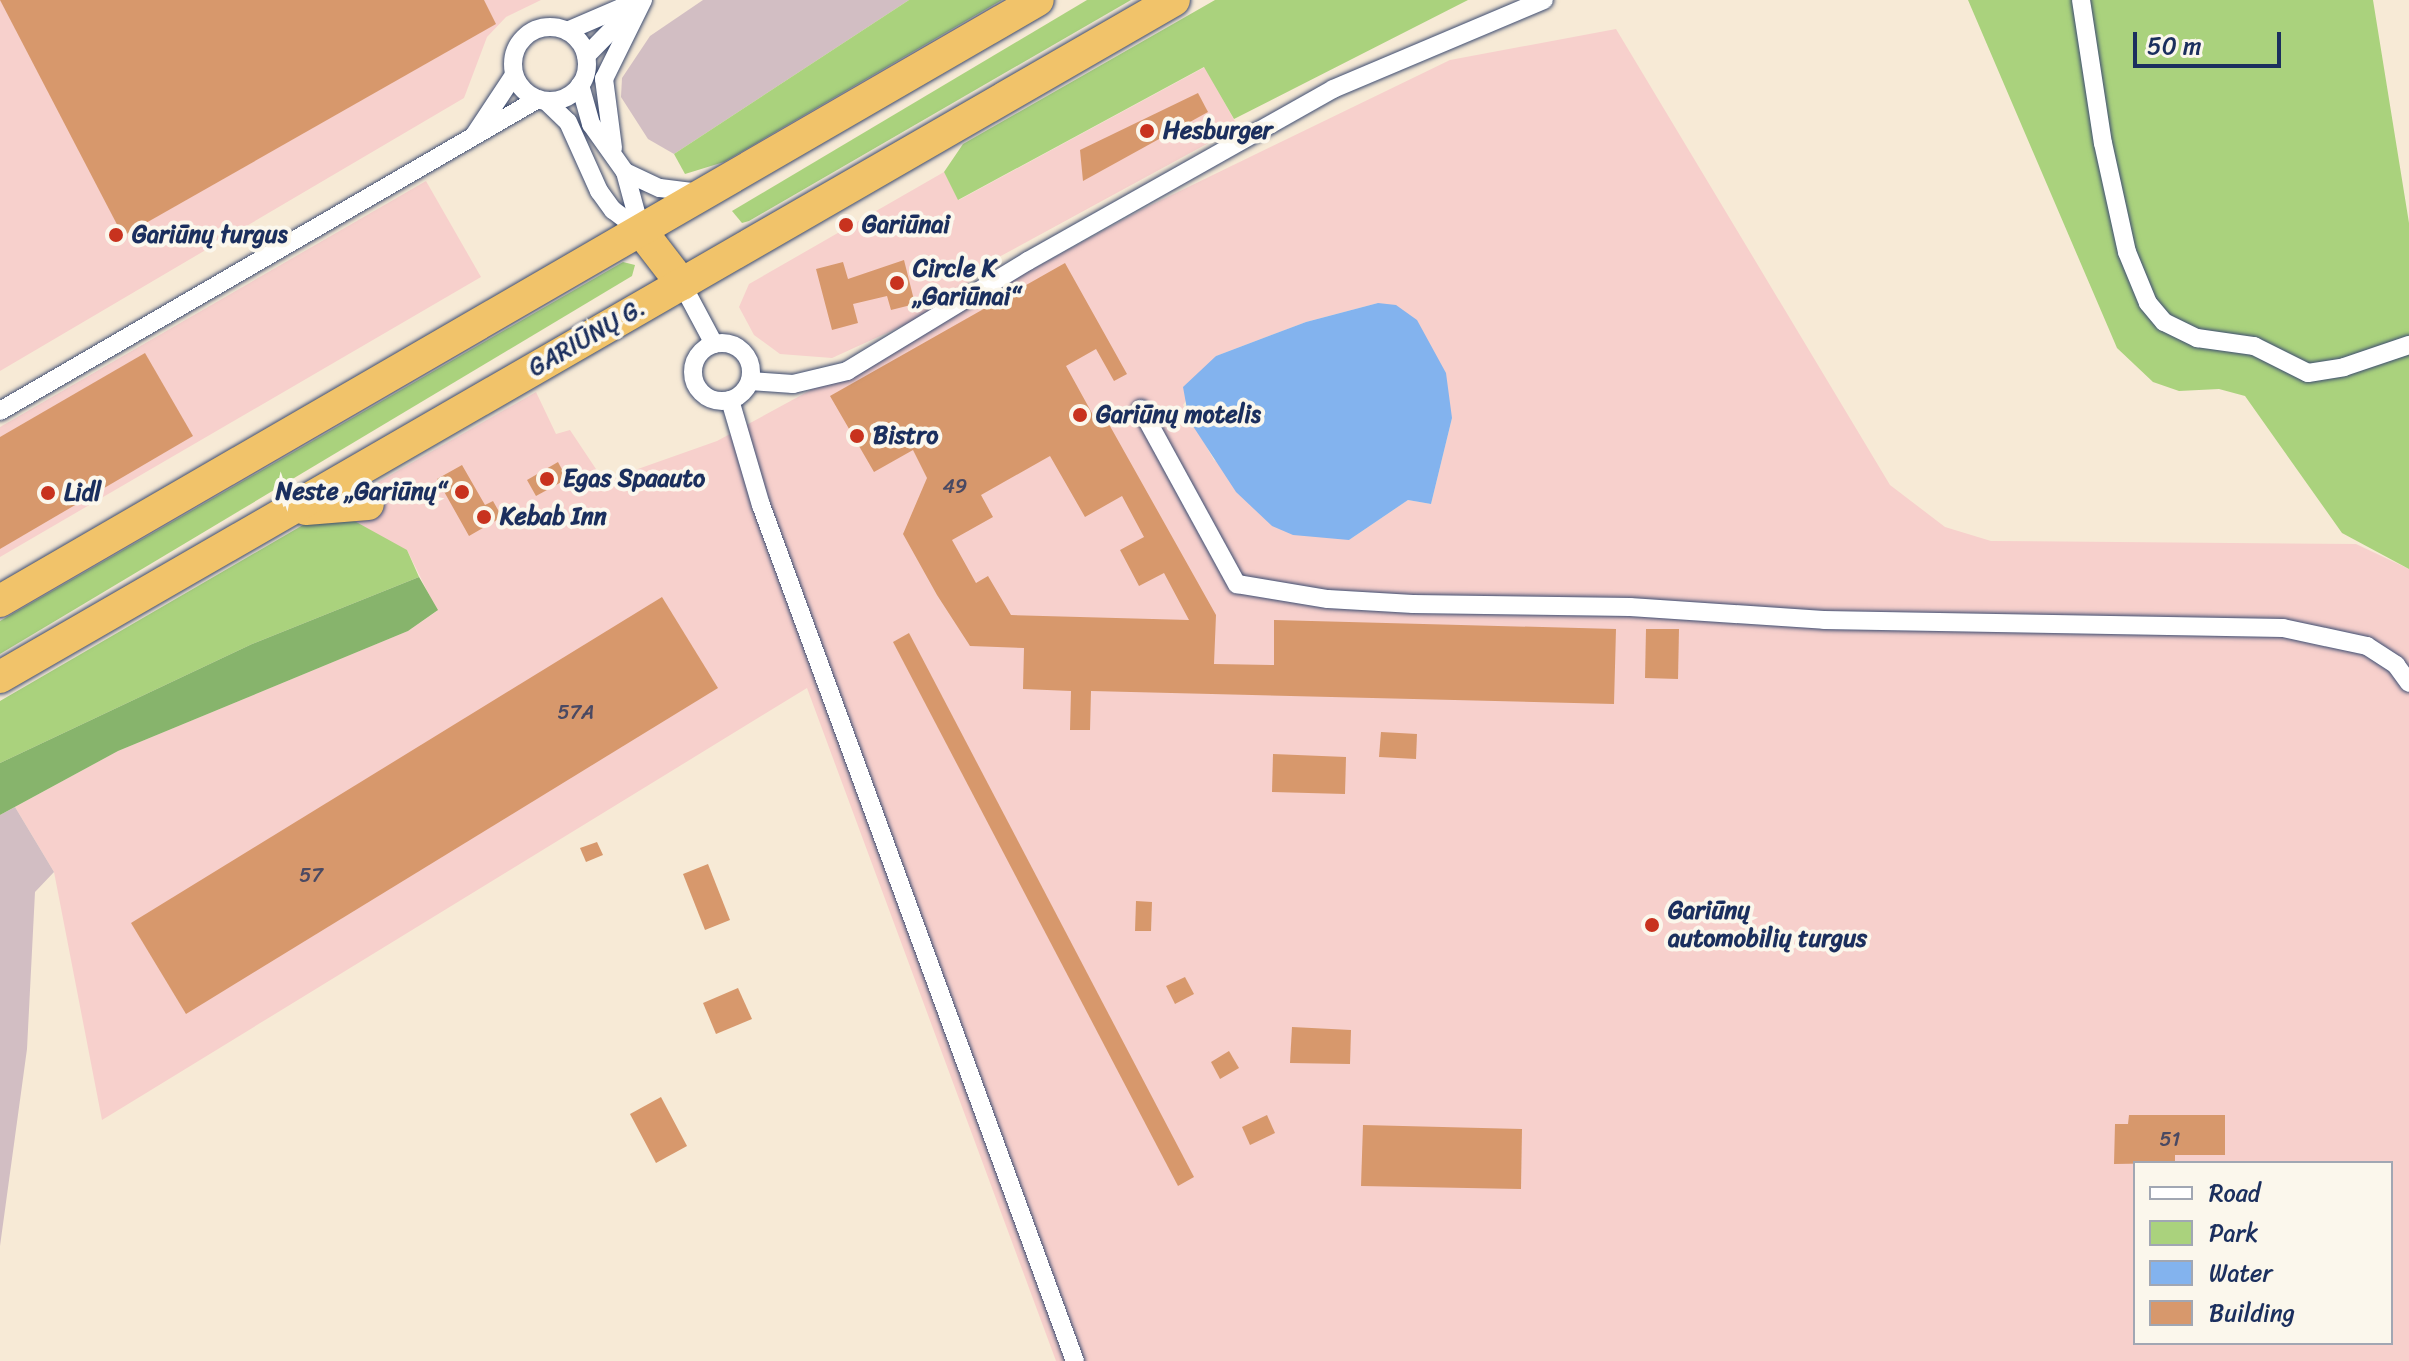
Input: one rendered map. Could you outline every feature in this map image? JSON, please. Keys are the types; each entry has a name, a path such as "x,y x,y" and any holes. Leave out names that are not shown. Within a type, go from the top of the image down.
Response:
{"highway":[{"path":"0,601 1038,0"},
{"name":"GARIŪNŲ G.","path":"0,677 1174,0"},
{"path":"933,170 949,130"},
{"path":"641,231 682,284"},
{"path":"279,516 321,506 368,504"}],"street":[{"path":"475,134 514,75 514,54 526,36 545,27 567,31 642,0"},
{"path":"641,231 625,172 613,148 591,124 580,85 586,56 606,30 642,0"},
{"path":"613,148 604,79 642,0"},
{"path":"730,400 750,381 793,384 847,371 1028,261 1333,89 1544,0"},
{"path":"2081,0 2103,143 2127,252 2148,303 2164,322 2197,338 2254,346 2308,373 2344,367 2409,345"},
{"path":"567,31 586,56"},
{"path":"514,75 568,122 599,191 613,210 641,231"},
{"path":"0,411 475,134 542,100 559,100 580,85"},
{"path":"625,172 660,188 705,193"},
{"path":"682,284 714,344"},
{"path":"730,400 704,395 694,378 700,354 714,344 731,345 745,354 750,381"},
{"path":"730,400 761,505 1075,1361"},
{"path":"1141,409 1237,584 1328,599 1413,604 1630,607 1824,620 2283,628 2325,633 2367,646 2396,665 2409,683"}],"shaded area":[{"name":"Gariūnų turgus","path":"0,0 541,0 506,17 487,37 464,98 0,371"},
{"path":"703,0 909,0 674,154 648,139 621,97 622,78 650,36"},
{"name":"Gariūnų automobilių turgus","path":"1616,29 1890,485 1945,527 1991,541 2356,544 2409,569 2409,1361 1056,1361 807,688 102,1120 54,872 15,807 118,751 408,631 437,611 407,550 315,518 536,392 556,434 570,430 604,481 717,441 1145,208 1450,60","holes":["1378,303 1452,418 1431,504 1408,500 1349,540 1214,460 1183,405 1216,356 1306,322"]},
{"path":"1205,67 1238,127 999,257 935,311 832,358 780,354 754,335 739,307 749,284 944,172 959,200"},
{"path":"426,181 481,277 0,557 0,427"},
{"path":"15,807 54,872 35,892 27,1049 0,1246 0,815"}],"green space":[{"path":"909,0 1002,0 724,162 685,174 674,154"},
{"path":"1087,0 1131,0 749,221 742,223 732,211"},
{"path":"1215,0 1468,0 1234,119 1204,67 958,200 944,172 963,144"},
{"path":"1968,0 2373,0 2409,223 2409,569 2342,533 2245,396 2219,389 2179,391 2153,382 2117,348"},
{"path":"623,262 635,265 632,276 0,654 0,621"},
{"path":"315,518 349,518 407,550 419,577 252,644 0,763 0,701"},
{"path":"419,577 438,610 408,631 118,751 0,815 0,763 252,644"}],"water":[{"path":"1378,303 1396,305 1417,320 1446,373 1452,418 1431,504 1408,500 1349,540 1293,535 1272,526 1236,492 1189,420 1183,387 1216,356 1306,322"}],"building":[{"path":"0,0 484,0 496,24 123,236"},
{"name":"Hesburger","path":"1198,93 1208,112 1083,181 1080,150"},
{"path":"904,260 915,304 891,310 887,296 853,304 858,323 832,330 816,269 843,262 848,279"},
{"path":"1065,263 1127,374 1114,381 1096,349 1066,366 1093,415 1101,410 1216,615 1214,664 1274,665 1274,620 1616,629 1614,704 1091,691 1090,730 1070,730 1071,691 1023,689 1024,648 970,646 937,595 903,534 927,478 913,450 874,472 830,396","holes":["1050,456 1085,517 1122,496 1144,537 1120,550 1139,586 1164,573 1189,620 1011,615 988,576 976,583 952,540 993,517 981,495"]},
{"name":"Lidl","path":"145,353 193,436 0,549 0,437"},
{"name":"Egas Spaauto","path":"558,462 567,479 536,496 527,480"},
{"path":"462,465 485,505 493,501 502,517 469,536 437,479"},
{"path":"662,597 718,688 186,1014 131,923"},
{"path":"1646,629 1679,629 1678,679 1645,678"},
{"path":"909,633 1194,1177 1178,1186 893,642"},
{"path":"1381,732 1417,734 1416,759 1379,757"},
{"path":"1273,754 1346,757 1345,794 1272,792"},
{"path":"597,842 603,855 586,862 580,848"},
{"path":"708,864 730,920 705,930 683,874"},
{"path":"1136,901 1152,902 1151,931 1135,931"},
{"path":"1185,977 1194,994 1175,1004 1166,986"},
{"path":"738,988 752,1019 716,1034 703,1003"},
{"path":"1292,1027 1351,1030 1350,1064 1290,1063"},
{"path":"1229,1051 1239,1068 1220,1079 1211,1062"},
{"path":"661,1097 687,1146 656,1163 630,1114"},
{"path":"1267,1115 1275,1133 1250,1145 1242,1127"},
{"path":"2129,1115 2225,1115 2225,1155 2175,1155 2175,1161 2114,1164 2115,1124 2128,1124"},
{"path":"1363,1125 1522,1129 1521,1189 1361,1186"}],"place":[{"name":"Hesburger","path":"1147,131"},
{"name":"Gariūnai","path":"846,225"},
{"name":"Gariūnų turgus","path":"116,235"},
{"name":"Circle K „Gariūnai“","path":"897,283"},
{"name":"Gariūnų motelis","path":"1080,415"},
{"name":"Bistro","path":"857,436"},
{"name":"Egas Spaauto","path":"547,479"},
{"name":"Neste „Gariūnų“","path":"462,492"},
{"name":"Lidl","path":"48,493"},
{"name":"Kebab Inn","path":"484,517"},
{"name":"Gariūnų automobilių turgus","path":"1652,925"}]}
